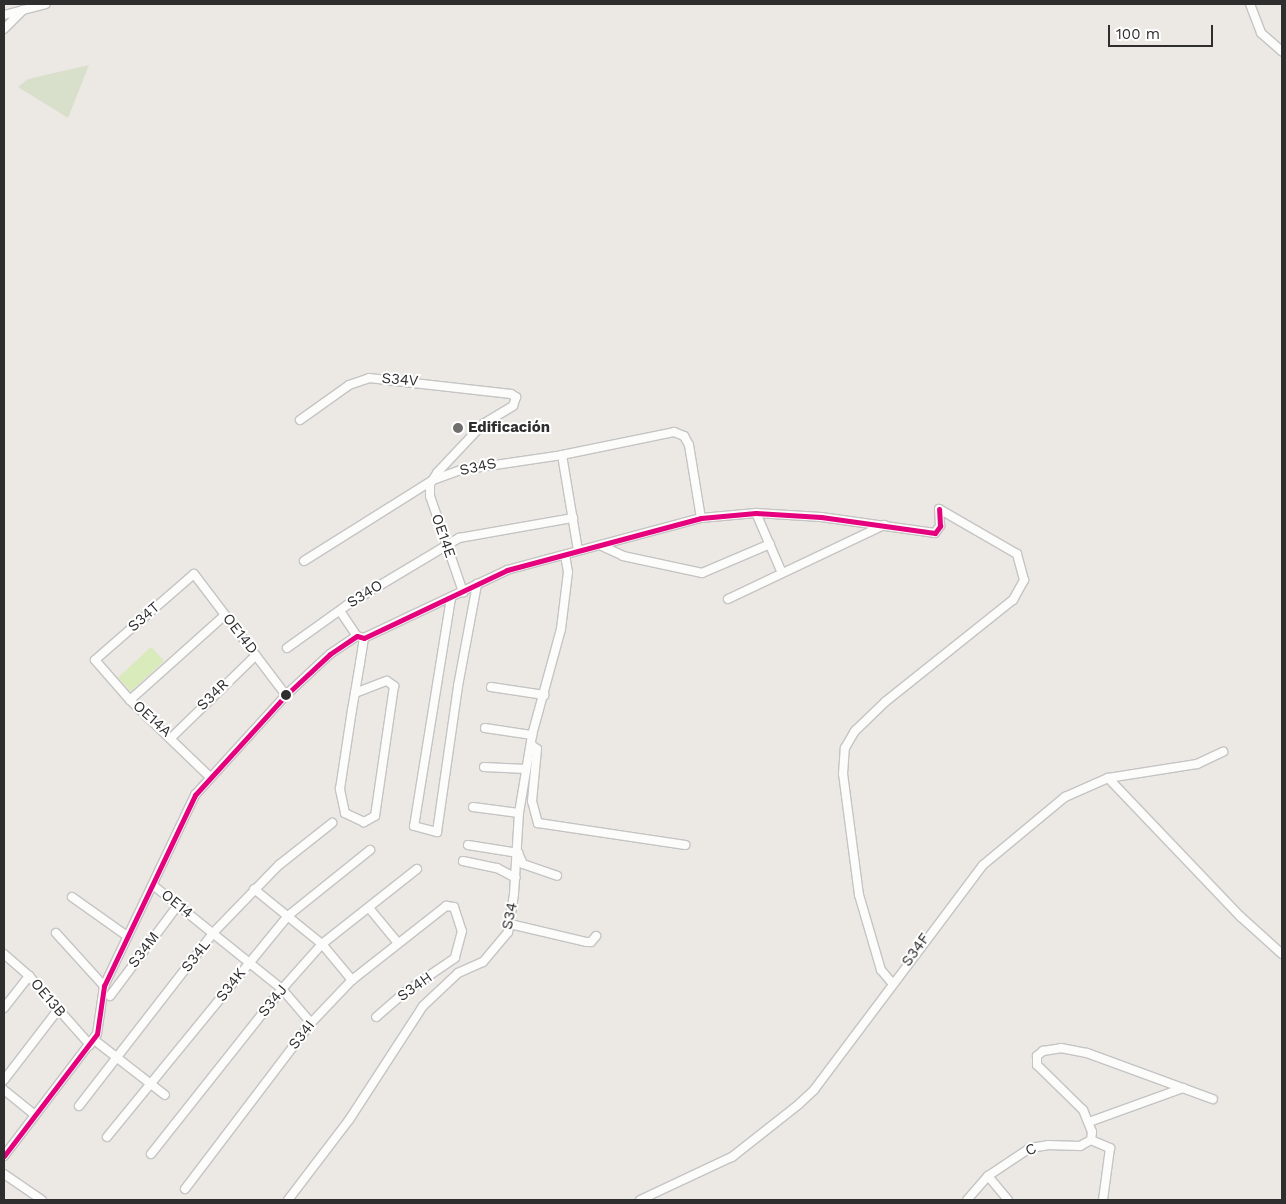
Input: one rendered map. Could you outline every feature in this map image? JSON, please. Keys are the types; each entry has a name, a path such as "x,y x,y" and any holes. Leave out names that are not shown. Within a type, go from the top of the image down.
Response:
{"street":[{"path":"4,15 46,4"},
{"path":"1250,4 1261,33 1282,51"},
{"path":"4,29 23,10"},
{"name":"S34V","path":"300,420 349,384 369,378 511,394 516,397 513,406 483,424 433,480"},
{"name":"S34S","path":"304,561 433,480 485,465 562,455 674,432 684,436 689,445 701,518"},
{"path":"562,455 578,551"},
{"name":"OE14E","path":"433,480 430,496 462,592"},
{"path":"4,1156 92,1042 100,1020 104,986 127,936 154,886 185,813 210,777 286,695 330,654 360,637 450,598 507,570 701,518 756,513 884,525 935,533 940,526 939,509 1017,554 1024,572 1022,586 1013,600 885,702 855,731 845,748 843,774 858,895 881,970 892,983"},
{"path":"756,513 782,573"},
{"name":"S34O","path":"287,648 340,611 459,538 573,518"},
{"path":"728,599 884,525"},
{"path":"602,546 623,556 702,573 770,544"},
{"name":"S34","path":"288,1200 350,1120 423,1006 458,973 491,956 505,938 510,924 516,878 519,813 532,745 532,734 561,629 568,572 565,555"},
{"name":"OE14D","path":"192,574 286,695"},
{"name":"S34T","path":"95,660 192,574"},
{"path":"450,598 414,826 437,832 458,686 477,584"},
{"path":"340,611 360,637 355,693 340,797 345,813 364,822 375,816 394,686 387,680 355,693"},
{"path":"130,700 225,615"},
{"name":"S34R","path":"172,738 256,655"},
{"name":"OE14A","path":"95,660 130,700 172,738 210,777"},
{"path":"491,687 544,695"},
{"path":"485,728 532,734"},
{"path":"532,745 537,749 532,801 538,823 686,845"},
{"name":"S34F","path":"640,1200 732,1157 787,1115 814,1090 892,983 983,865 1065,797 1108,778 1197,764 1223,752"},
{"path":"484,767 526,769"},
{"path":"1108,778 1234,910 1282,954"},
{"path":"473,807 519,813"},
{"name":"S34L","path":"79,1106 213,933 254,889 332,823"},
{"path":"468,845 518,853 523,864 557,876"},
{"name":"S34K","path":"107,1136 152,1084 289,915 370,850"},
{"path":"463,861 497,868 516,878"},
{"name":"S34J","path":"151,1154 282,989 322,944 417,870"},
{"name":"OE14","path":"154,886 282,989 311,1024"},
{"path":"254,889 289,915 322,944 352,980"},
{"path":"72,897 127,936"},
{"name":"S34M","path":"110,996 178,905"},
{"name":"S34I","path":"185,1189 311,1024 352,980 446,906 456,910 462,926 455,958"},
{"path":"369,908 398,943"},
{"path":"510,924 587,942 591,942 596,936"},
{"path":"56,933 104,986"},
{"name":"OE13B","path":"4,954 29,976 58,1010 92,1042 117,1057 165,1095"},
{"name":"S34H","path":"376,1017 401,995 455,958"},
{"path":"4,1008 29,976"},
{"path":"4,1080 58,1010"},
{"path":"1103,1200 1110,1148 1092,1140 1089,1122 1083,1110 1038,1068 1036,1059 1040,1053 1061,1048 1087,1053 1213,1099"},
{"path":"1089,1122 1183,1088"},
{"path":"4,1090 36,1115"},
{"name":"C","path":"967,1200 988,1176 1037,1146 1080,1146 1092,1140"},
{"path":"4,1174 42,1200"},
{"path":"988,1176 1008,1200"}],"green space":[{"path":"89,65 68,118 18,87 28,79"},
{"path":"151,647 164,661 131,692 118,678"}],"transit line":[{"path":"4,1156 97,1034 104,986 195,795 286,695 330,654 357,636 364,638 507,570 701,518 756,513 821,517 935,533 940,526 939,509"}],"place":[{"name":"Edificación","path":"458,428"}]}
